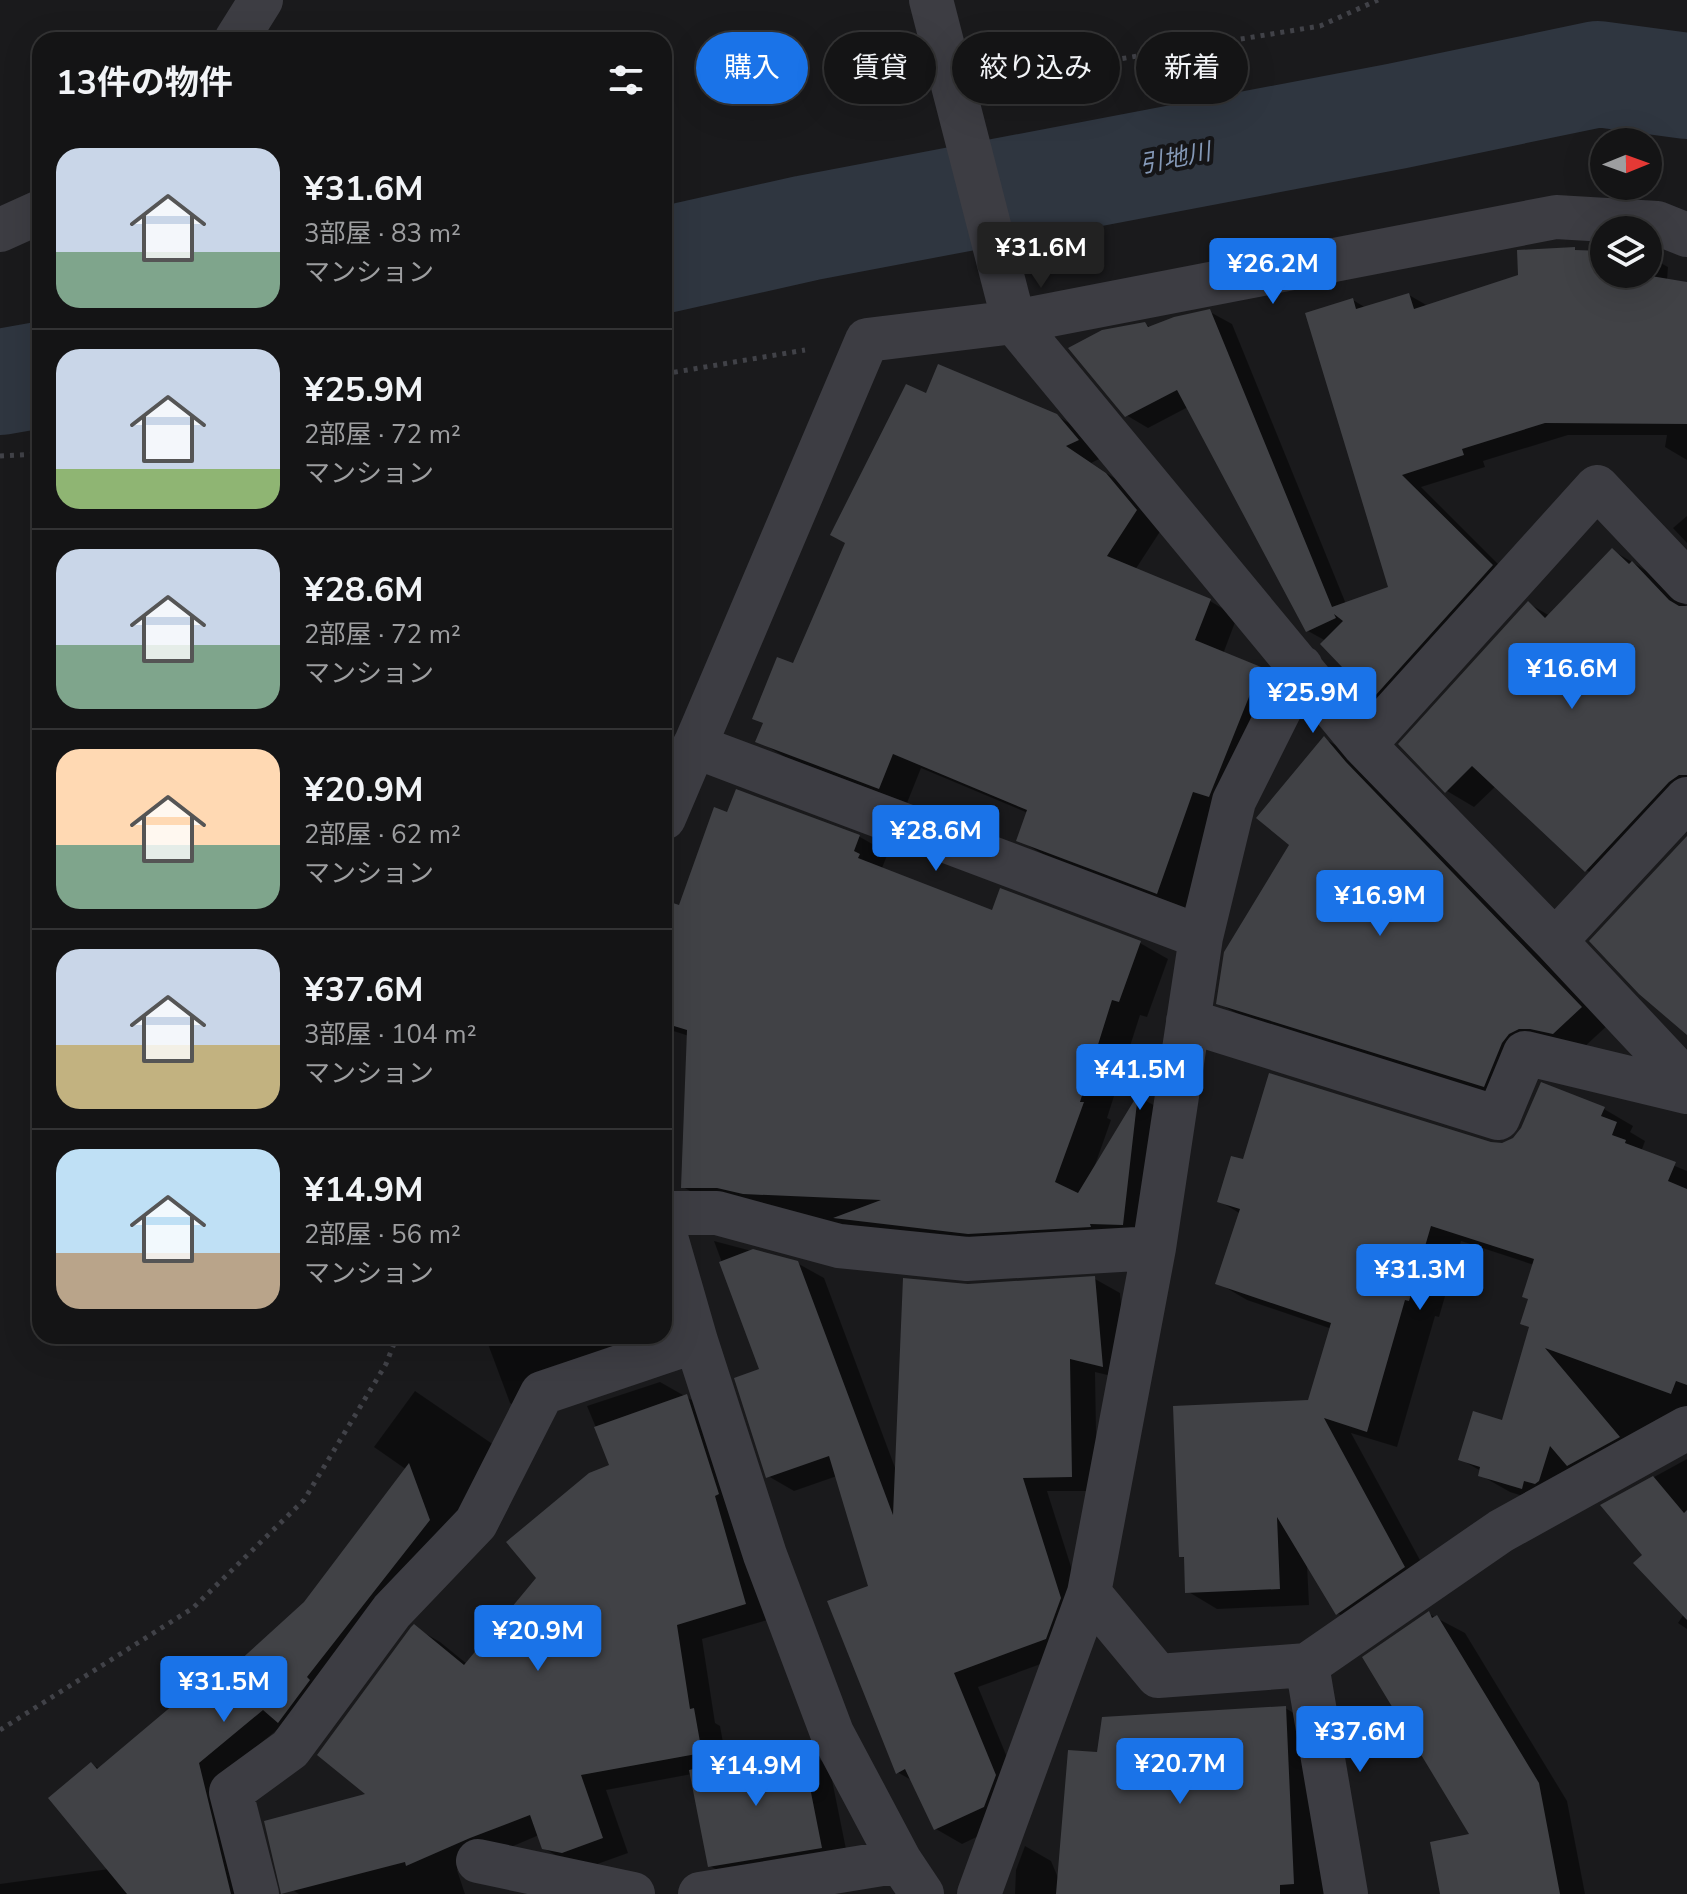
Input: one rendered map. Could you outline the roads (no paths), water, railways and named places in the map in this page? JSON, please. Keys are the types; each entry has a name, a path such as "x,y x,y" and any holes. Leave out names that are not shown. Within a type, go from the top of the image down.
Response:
{"street":[{"path":"241,32 261,0"},
{"path":"931,0 1014,322 1364,745 1687,1082"},
{"path":"0,230 32,216"},
{"path":"672,799 867,340 1014,322 1556,217 1657,223 1687,235"},
{"path":"1364,745 1597,487 1687,582"},
{"path":"979,1894 1089,1593 1154,1248 1201,937 1234,801 1301,667"},
{"path":"694,746 1201,937"},
{"path":"1555,941 1687,799"},
{"path":"1188,1021 1498,1118 1525,1053 1687,1092"},
{"path":"672,1213 717,1213 839,1246 967,1259 1154,1248"},
{"path":"672,1258 765,1555 832,1733 911,1877 700,1894"},
{"path":"257,1894 231,1792 290,1749 392,1611 476,1523 542,1393 696,1341"},
{"path":"1089,1593 1158,1676 1307,1665 1501,1531 1682,1439"},
{"path":"1307,1665 1346,1894"},
{"path":"478,1861 633,1894"}],"waterway":[{"name":"引地川","path":"672,258 807,228 1397,116 1598,74 1687,86"},
{"name":"引地川","path":"0,382 32,376"}]}
